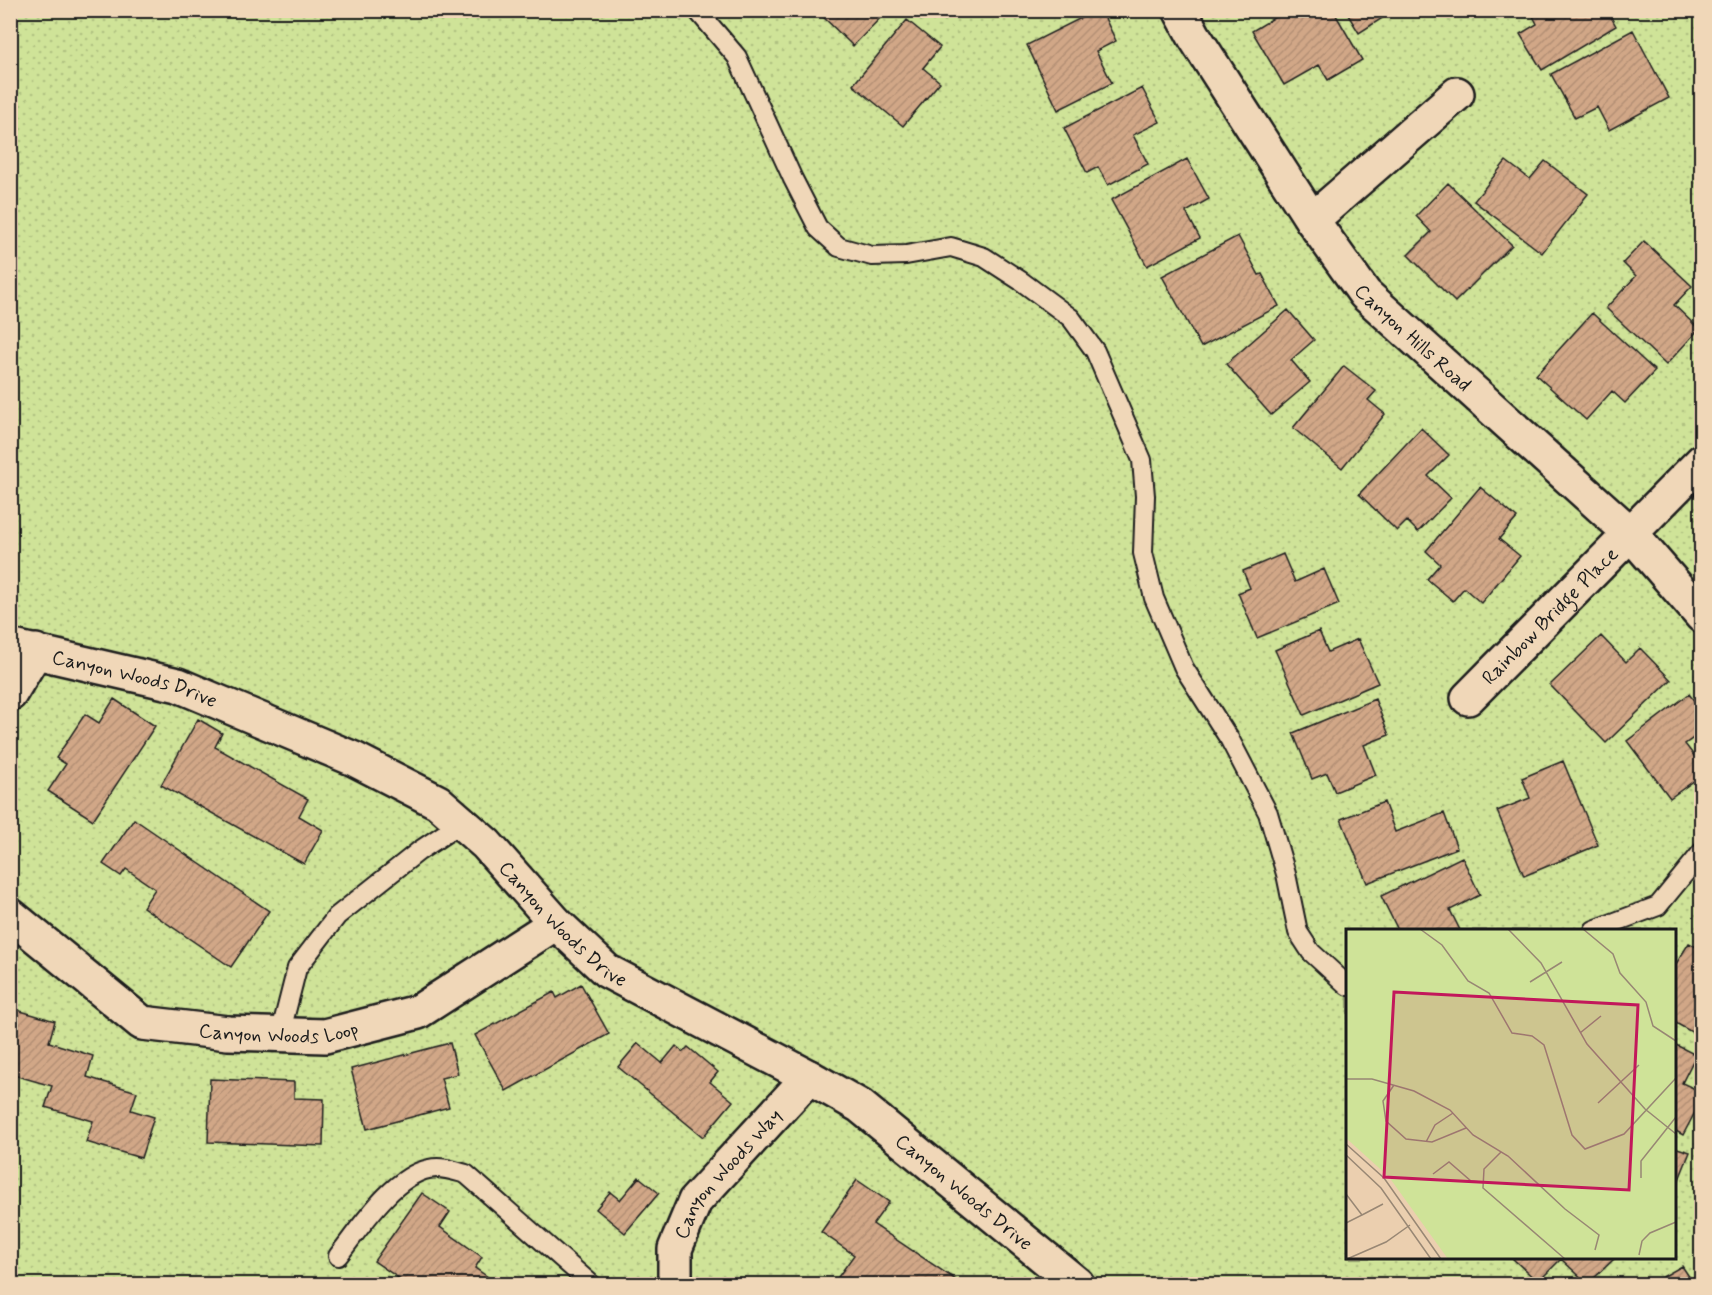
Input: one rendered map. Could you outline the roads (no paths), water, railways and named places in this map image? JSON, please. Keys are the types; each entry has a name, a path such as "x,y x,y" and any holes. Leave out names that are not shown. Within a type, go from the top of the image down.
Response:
{"street":[{"name":"Canyon Hills Road","path":"1180,10 1194,36 1312,220 1365,294 1631,534 1701,616"},
{"path":"1312,220 1457,94"},
{"name":"Rainbow Bridge Place","path":"1468,698 1701,461"},
{"path":"10,694 23,648"},
{"name":"Canyon Woods Drive","path":"23,648 177,685 354,759 438,802 486,844 556,923 607,971 860,1106 1077,1284"},
{"name":"Canyon Woods Loop","path":"10,915 142,1023 228,1033 325,1036 418,1012 556,923"},
{"name":"Canyon Woods Way","path":"675,1284 675,1249 694,1201 809,1077"}],"lane":[{"path":"697,10 737,57 818,228 839,247 872,256 906,255 951,247 984,257 1071,318 1095,351 1142,460 1145,496 1143,553 1154,598 1184,668 1230,740 1268,813 1286,874 1298,932 1311,952 1346,985"},
{"path":"280,1035 297,968 337,916 419,851 461,823"},
{"path":"1597,929 1658,906 1701,852"},
{"path":"338,1256 383,1198 412,1176 430,1169 449,1169 466,1174 591,1284"}]}
